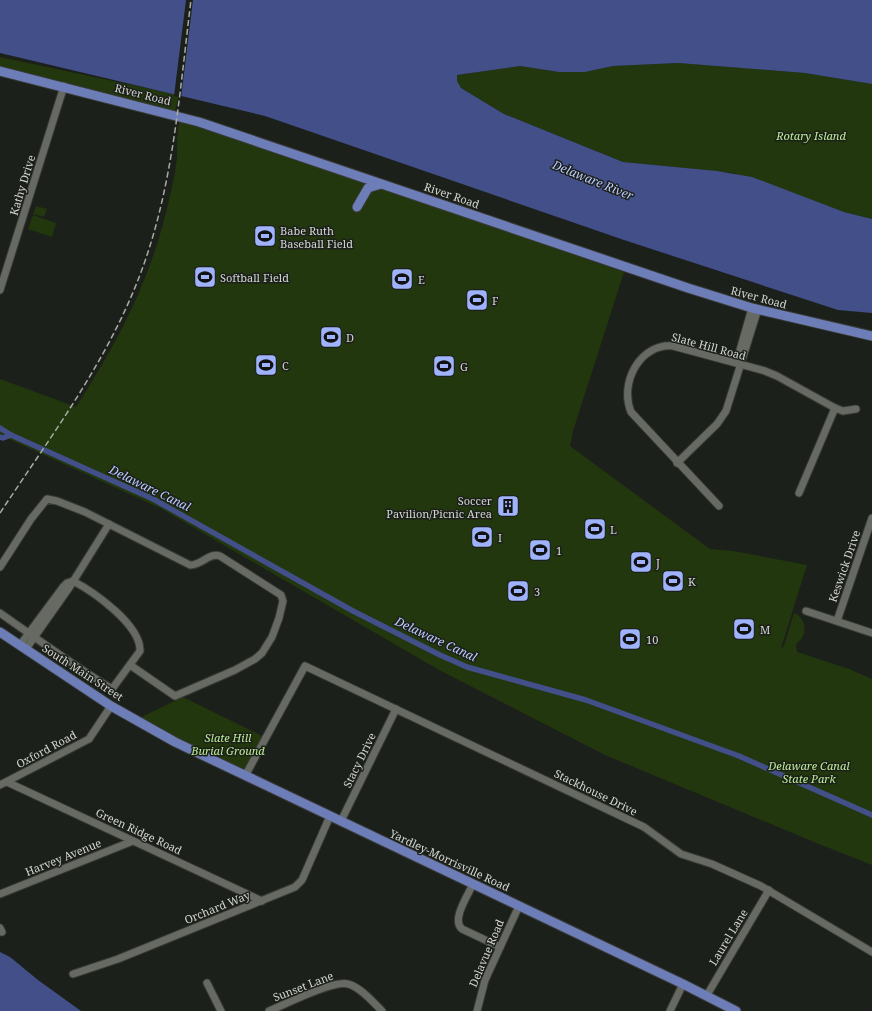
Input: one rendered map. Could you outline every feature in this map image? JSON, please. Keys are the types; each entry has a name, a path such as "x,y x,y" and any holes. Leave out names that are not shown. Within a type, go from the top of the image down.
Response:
{"main road":[{"name":"River Road","path":"0,71 64,86 199,122 688,288 755,309 872,336"},
{"path":"367,179 357,207 368,188 382,184"},
{"name":"South Main Street","path":"0,632 111,706 154,730"},
{"name":"Yardley-Morrisville Road","path":"154,730 245,776 707,995 736,1011"}],"street":[{"name":"Kathy Drive","path":"0,290 64,86"},
{"path":"677,463 710,432 722,417 729,403 739,365 738,357 755,309"},
{"name":"Slate Hill Road","path":"719,506 634,418 629,407 627,393 637,362 649,350 668,345 777,376 834,408 843,411 856,410"},
{"path":"799,493 834,408"},
{"path":"0,567 31,519 47,499 69,505 190,565 196,564 210,556 220,556 274,589 283,598 279,618 272,637 262,653 255,659 235,670 192,690 175,696 130,665"},
{"name":"Keswick Drive","path":"837,621 872,518"},
{"path":"23,647 73,581 110,524"},
{"path":"0,613 112,689 140,651 140,645 135,635 121,616 73,581"},
{"path":"806,611 872,633"},
{"name":"Stackhouse Drive","path":"245,776 305,666 644,827 681,854 712,864 769,890 872,952"},
{"name":"Oxford Road","path":"3,784 89,739 111,706"},
{"name":"Stacy Drive","path":"341,821 396,709"},
{"name":"Green Ridge Road","path":"3,784 134,841 262,900"},
{"name":"Orchard Way","path":"73,974 118,959 299,884 330,816"},
{"name":"Harvey Avenue","path":"0,894 134,841"},
{"path":"473,884 458,918 458,924 462,930 500,946"},
{"name":"Laurel Lane","path":"707,995 769,890"},
{"name":"Delavue Road","path":"477,1011 481,990 519,906"},
{"path":"207,983 221,1011"},
{"name":"Sunset Lane","path":"269,1011 329,986 346,983 354,986 382,1011"},
{"path":"670,1011 683,984"}],"green space":[{"path":"0,57 179,95 174,115 0,71"},
{"name":"Rotary Island","path":"678,63 805,73 872,84 872,219 844,212 733,173 623,162 504,114 461,88 457,81 457,75 520,66 559,72 585,72 613,66"},
{"name":"Delaware Canal State Park","path":"180,118 561,248 560,250 624,272 573,431 570,446 710,549 733,551 807,565 781,648 784,646 794,613 802,619 805,629 801,639 796,644 797,652 849,669 872,679 872,865 605,755 439,670 160,508 0,435 0,379 76,407 103,363 128,317 157,245 175,173"},
{"path":"36,206 47,209 44,217 33,214"},
{"path":"33,215 56,223 52,237 28,229"},
{"name":"Slate Hill Burial Ground","path":"183,697 266,738 245,776 135,720"}],"water":[{"name":"Delaware River","path":"0,0 872,0 872,84 805,73 678,63 613,66 585,72 559,72 520,66 457,75 457,81 461,88 504,114 623,162 717,171 752,177 844,212 872,219 872,313 838,310 624,240 265,116 0,53"},
{"path":"0,952 10,957 38,980 81,1011 0,1011"}],"pier":[{"path":"186,0 193,0 181,98 174,96"}],"waterway":[{"name":"Delaware Canal","path":"0,428 11,435 153,499 353,611 467,667 586,700 739,756 872,815"},
{"name":"Delaware Canal","path":"0,437 3,438 11,435"}],"railway":[{"path":"0,513 56,430 91,374 108,345 136,285 159,216 173,144 191,0"}],"place":[{"name":"Babe Ruth Baseball Field","path":"265,236"},
{"name":"Softball Field","path":"205,277"},
{"name":"E","path":"402,279"},
{"name":"F","path":"477,300"},
{"name":"D","path":"331,337"},
{"name":"C","path":"266,365"},
{"name":"G","path":"444,366"},
{"name":"Soccer Pavilion/Picnic Area","path":"508,506"},
{"name":"L","path":"595,529"},
{"name":"I","path":"482,537"},
{"name":"1","path":"540,550"},
{"name":"J","path":"641,562"},
{"name":"K","path":"673,581"},
{"name":"3","path":"518,591"},
{"name":"M","path":"744,629"},
{"name":"10","path":"630,639"}]}
